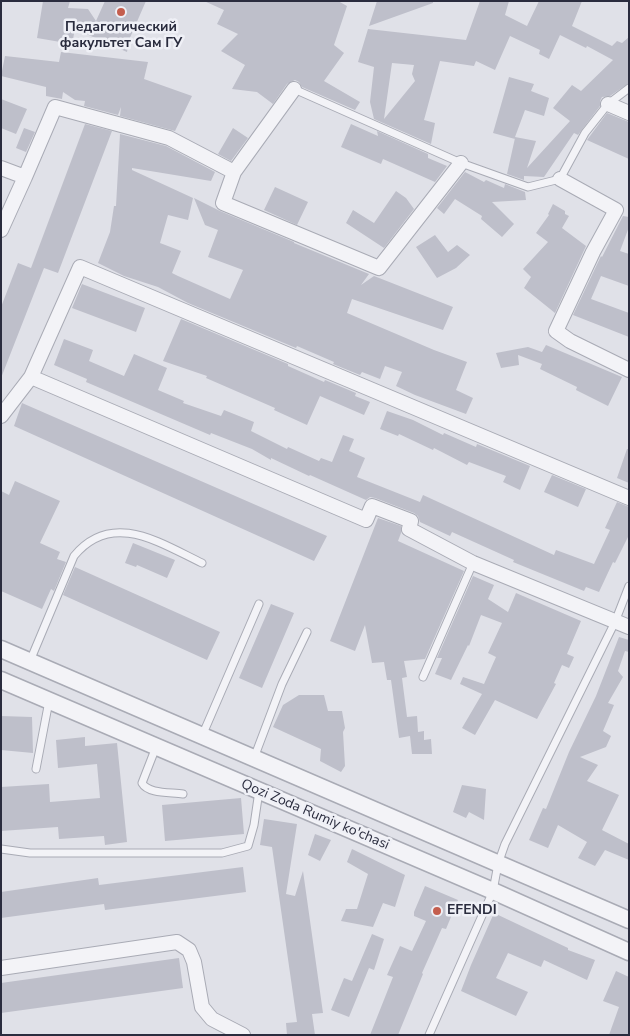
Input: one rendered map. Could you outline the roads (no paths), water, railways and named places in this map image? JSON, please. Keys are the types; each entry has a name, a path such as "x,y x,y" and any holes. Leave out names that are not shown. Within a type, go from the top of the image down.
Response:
{"street":[{"path":"294,89 234,172 223,203 380,268 460,163"},
{"path":"608,104 629,113"},
{"path":"1,230 55,107 169,138 234,172"},
{"path":"1,168 25,177"},
{"path":"560,180 616,210 593,252 556,331 570,341 629,370"},
{"path":"1,416 31,377 80,266 629,498"},
{"path":"31,377 366,520 372,506 410,521 409,529 473,563 629,627"},
{"name":"Qozi Zoda Rumiy ko'chasi","path":"1,649 629,920"},
{"name":"Qozi Zoda Rumiy ko'chasi","path":"1,680 493,891 629,952"},
{"path":"1,968 177,942 189,950 194,962 202,1007 212,1019 243,1035"}],"lane":[{"path":"294,89 460,163 528,187 560,180 585,133 608,104 629,88"},
{"path":"30,662 74,556 82,547 93,540 119,532 142,535 202,563"},
{"path":"424,677 473,563"},
{"path":"429,1035 493,891 498,864 505,844 615,622 629,586"},
{"path":"202,736 259,604"},
{"path":"254,759 282,684 307,632"},
{"path":"36,769 49,701"},
{"path":"156,747 142,782 145,787 152,790 183,794"},
{"path":"1,849 30,853 222,853 248,846 254,825 259,791"}],"place":[{"name":"Педагогический факультет Сам ГУ","path":"121,12"},
{"name":"EFENDI","path":"437,911"}]}
